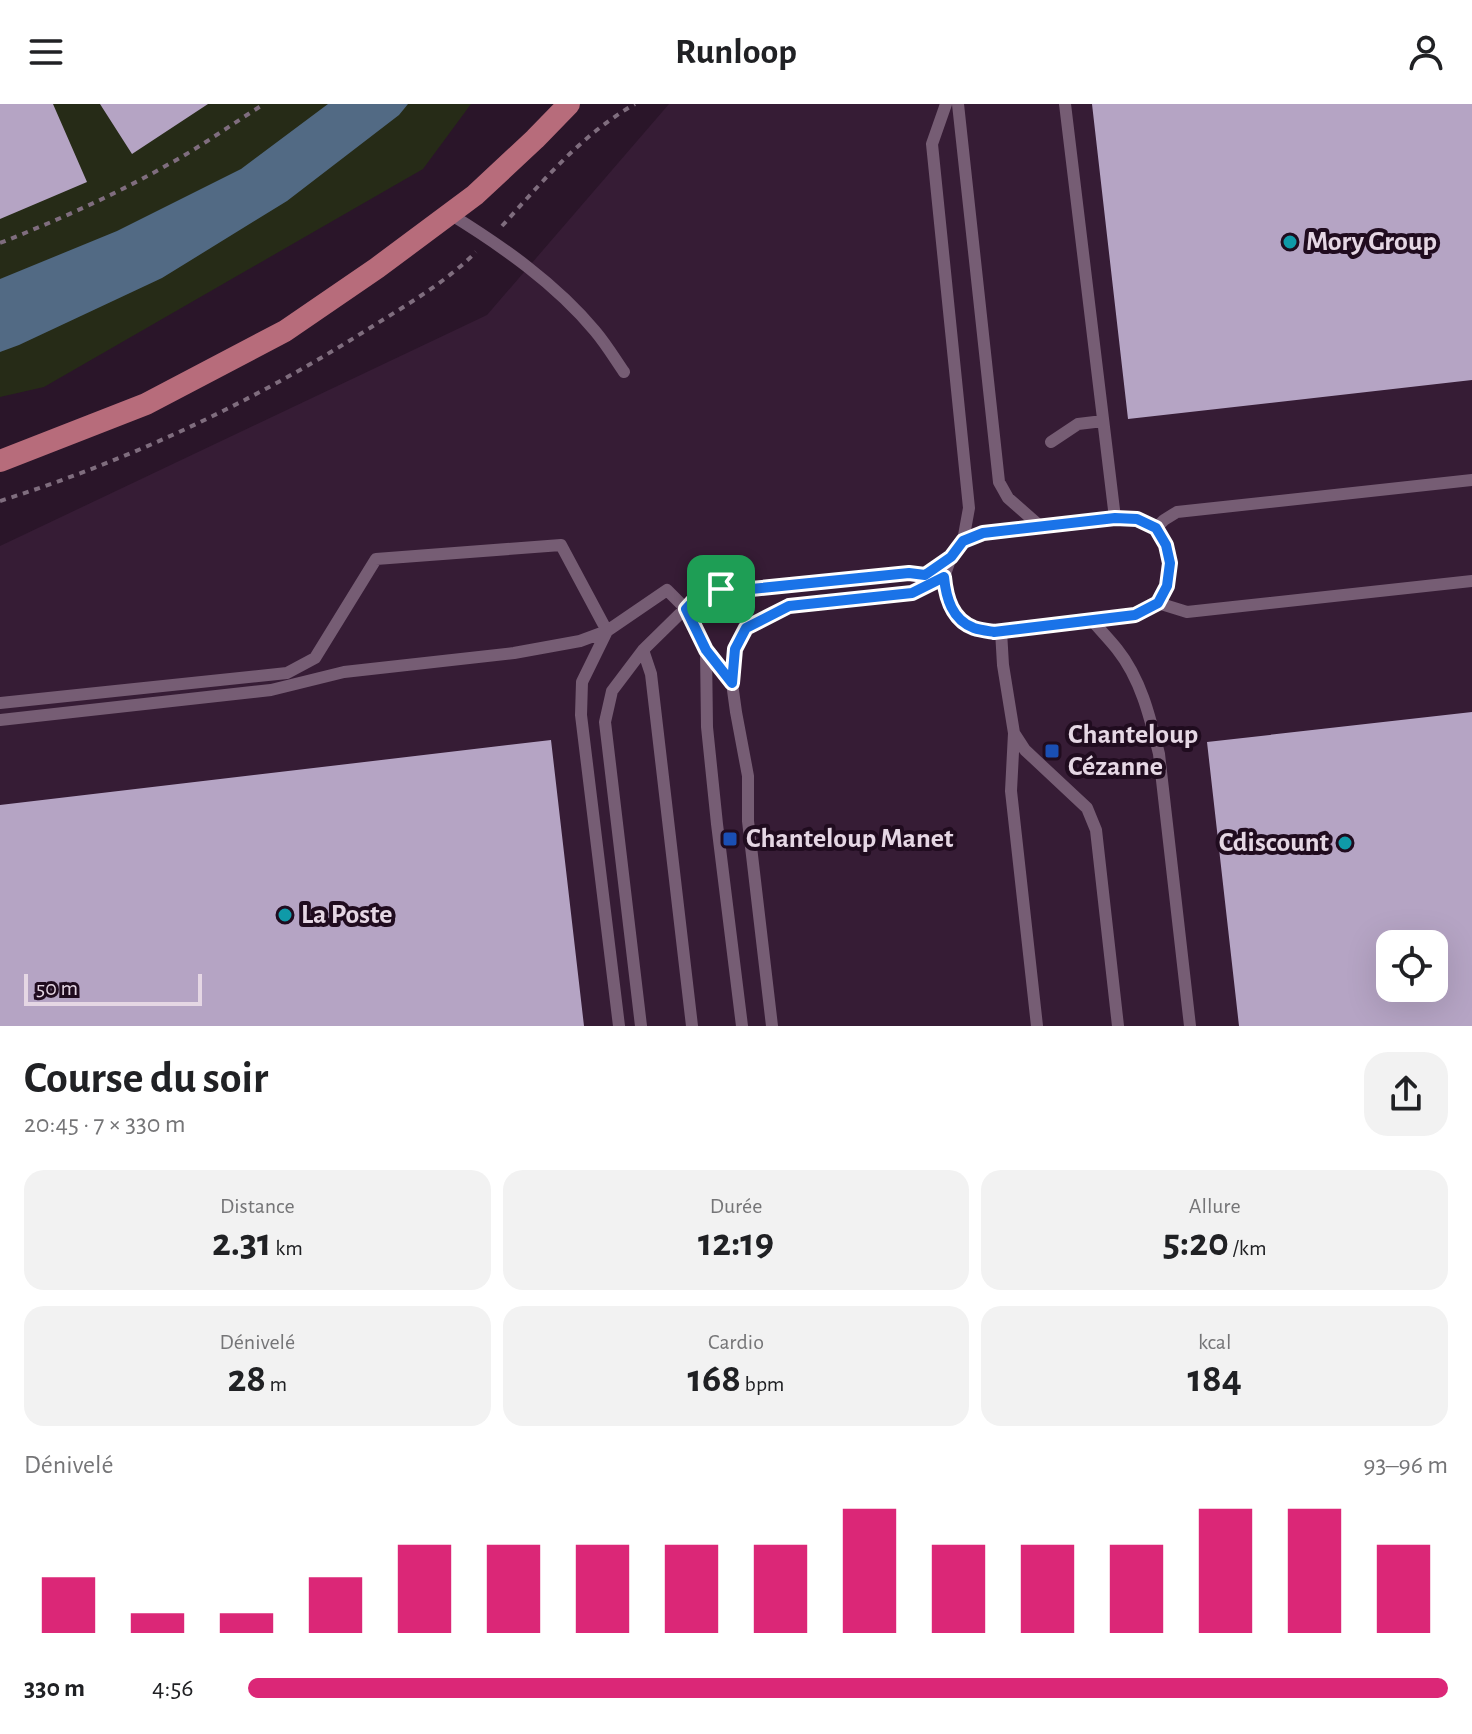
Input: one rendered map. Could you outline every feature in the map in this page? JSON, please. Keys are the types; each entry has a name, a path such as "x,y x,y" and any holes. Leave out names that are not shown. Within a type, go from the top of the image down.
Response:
{"main road":[{"path":"0,461 146,404 285,331 450,214 485,186 569,104"}],"lane":[{"path":"946,104 932,144 969,508 963,541 951,557 944,577 946,597 957,616 972,628 994,632 1135,615 1158,603 1167,586 1170,563 1166,545 1156,528 1137,519 1115,518 983,533 963,541"},
{"path":"958,104 999,482 1008,498 1041,527"},
{"path":"1065,104 1115,518"},
{"path":"450,214 490,238 564,298 596,332 624,372"},
{"path":"1051,442 1078,424 1103,421"},
{"path":"1156,528 1177,512 1472,480"},
{"path":"0,703 287,673 315,658 376,559 561,545 607,631"},
{"path":"641,1026 605,722 612,691 643,650 696,598 721,589 751,589 909,573 925,575 951,557"},
{"path":"772,1026 748,821 748,776 732,683 735,649 746,628 789,606 912,593 944,577"},
{"path":"1158,603 1187,612 1472,581"},
{"path":"0,720 271,690 344,672 514,653 580,641 607,631 667,590 686,609 706,650 732,683"},
{"path":"1092,620 1119,651 1139,687 1159,754 1190,1026"},
{"path":"607,631 582,682 581,715 619,1026"},
{"path":"1001,631 1014,733 1011,791 1037,1026"},
{"path":"643,650 651,674 692,1026"},
{"path":"706,650 707,727 742,1026"},
{"path":"1014,733 1025,750 1087,808 1096,830 1118,1026"}],"path":[{"path":"0,243 82,208 171,163 264,104"},
{"path":"0,501 57,483 144,449 234,407 321,359 464,264 555,167 609,119 635,104"}],"shaded area":[{"path":"669,104 1472,104 1472,1026 0,1026 0,546 487,315"}],"green space":[{"path":"0,104 471,104 423,169 44,387 0,397"}],"water":[{"path":"328,104 408,104 399,115 287,201 162,278 0,352 0,279 117,231 241,169"}],"building":[{"path":"0,104 53,104 87,182 0,219"},
{"path":"100,104 208,104 132,154"},
{"name":"Mory Group","path":"1092,104 1472,104 1472,380 1128,419"},
{"name":"Cdiscount","path":"1472,712 1472,1026 1239,1026 1207,742"},
{"name":"La Poste","path":"551,740 584,1026 0,1026 0,805"}],"place":[{"name":"Mory Group","path":"1290,242"},
{"name":"Chanteloup Cézanne","path":"1052,751"},
{"name":"Chanteloup Manet","path":"730,839"},
{"name":"Cdiscount","path":"1345,843"},
{"name":"La Poste","path":"285,915"}],"route":[{"path":"1115,518 1137,519 1156,528 1166,545 1170,563 1167,586 1158,603 1135,615 994,632 972,628 957,616 946,597 944,577 912,593 789,606 746,628 735,649 732,683 706,650 686,609 696,598 721,589 751,589 909,573 925,575 951,557 963,541 983,533 1115,518"}]}
